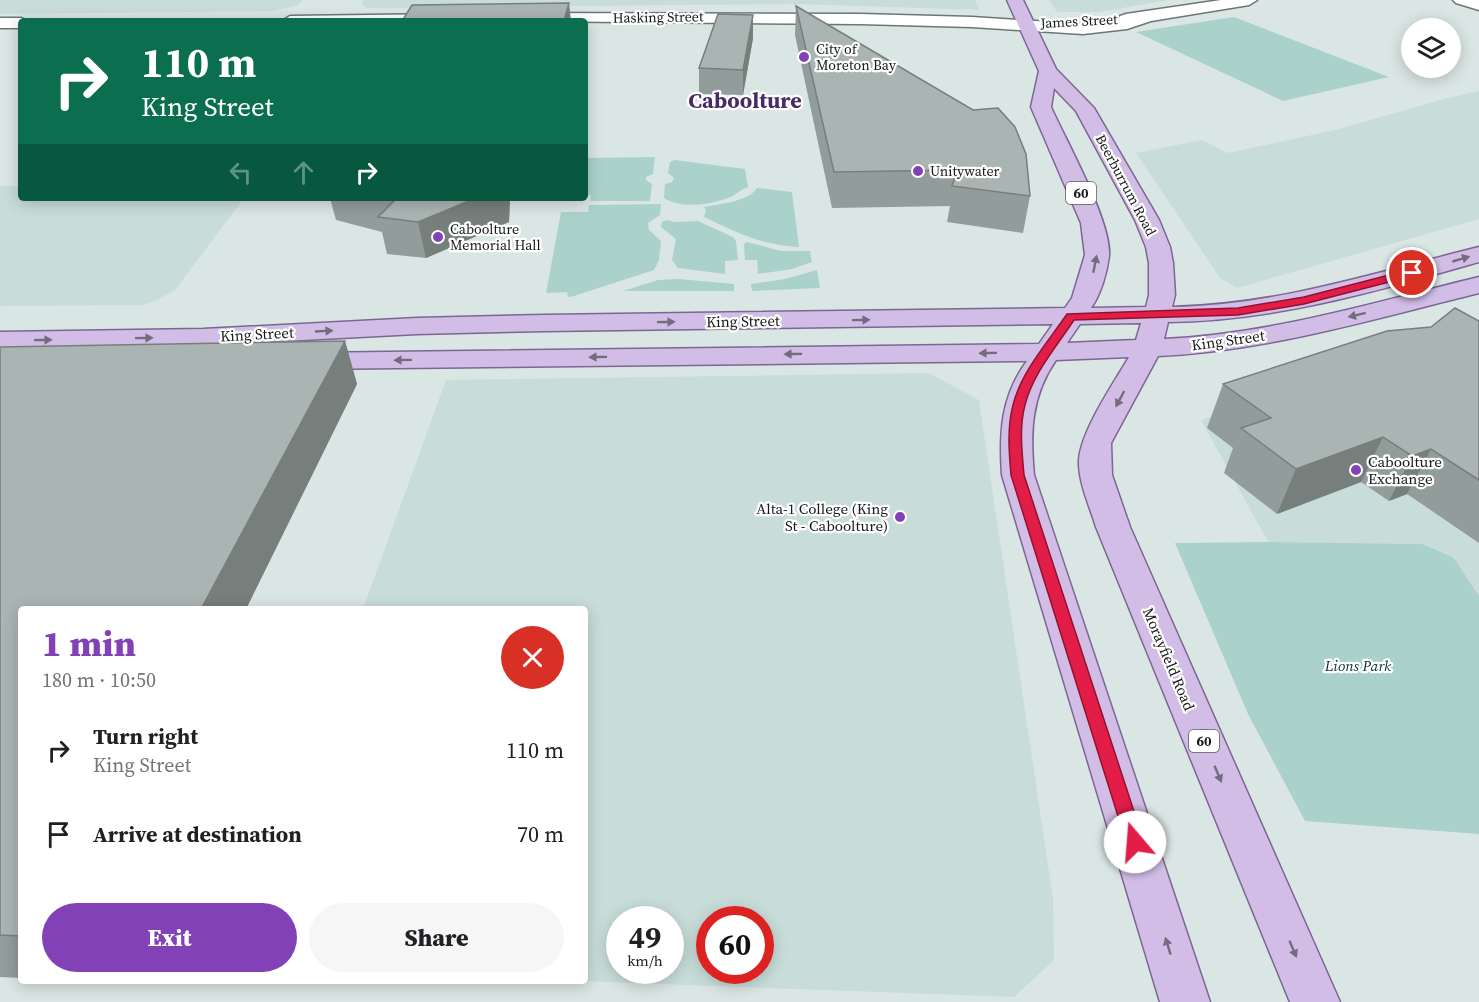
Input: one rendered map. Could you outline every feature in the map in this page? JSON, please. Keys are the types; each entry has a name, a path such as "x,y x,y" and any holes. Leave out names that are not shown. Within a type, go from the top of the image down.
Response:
{"main road":[{"name":"Beerburrum Road","path":"1015,0 1048,71 1084,108 1147,220 1158,247 1161,264 1162,295 1157,315"},
{"name":"60","path":"1048,71 1041,107 1093,223 1097,255 1085,298 1031,375 1019,405 1015,447 1018,475 1185,1002"},
{"name":"King Street","path":"0,340 203,337 510,324 1071,317 1238,312 1304,301 1479,254"},
{"name":"King Street","path":"279,362 1047,352 1199,345 1264,336 1479,285"},
{"name":"Morayfield Road","path":"1157,315 1148,348 1096,443 1094,459 1097,477 1113,527 1315,1002"}],"street":[{"name":"James Street","path":"1026,25 1067,30 1095,29 1128,25 1148,17 1249,0"},
{"path":"1461,0 1479,5"},
{"path":"314,18 325,6"},
{"name":"Hasking Street","path":"506,18 735,16 1026,25"},
{"path":"0,23 18,23"}],"shaded area":[{"path":"0,0 303,0 298,5 274,11 0,14"},
{"path":"364,0 975,0 980,10 798,4 366,8 361,3"},
{"path":"1049,0 1169,0 1099,12 1057,12"},
{"path":"1479,91 1479,219 1237,288 1220,278 1136,153 1202,140 1228,153 1335,130"},
{"path":"0,186 18,186 18,201 242,201 175,290 157,300 144,305 0,306"},
{"path":"1479,361 1479,596 1454,558 1423,544 1268,542 1201,420 1340,374"},
{"path":"929,373 979,400 1053,899 1054,960 1014,997 660,984 684,984 684,906 606,906 606,982 588,981 588,606 364,606 446,380"}],"green space":[{"path":"1234,17 1389,77 1283,101 1136,32"},
{"path":"655,157 653,174 646,177 646,180 652,184 650,201 590,201 588,158"},
{"path":"675,160 745,169 748,187 731,197 706,204 689,205 672,202 664,198 665,184 672,182 674,178 668,173 670,162"},
{"path":"757,188 792,192 799,247 762,241 704,217 706,210 704,207 740,199 753,193"},
{"path":"661,204 660,215 648,223 649,230 661,241 659,260 654,270 574,296 568,297 567,292 546,293 561,212 588,212 589,205"},
{"path":"667,220 698,221 733,237 736,241 738,260 725,261 725,274 678,268 672,260 676,239 661,227 662,222"},
{"path":"747,242 781,251 810,251 812,262 792,269 758,274 757,260 745,260 744,244"},
{"path":"817,270 820,288 752,291 751,284 785,279"},
{"path":"678,279 734,284 734,291 623,291 658,280"},
{"name":"Lions Park","path":"1175,543 1423,544 1454,558 1479,596 1479,834 1305,821 1248,714"}],"building":[{"path":"569,3 565,18 404,18 412,5"},
{"path":"796,6 973,110 998,108 1015,127 1026,154 1030,196 952,186 958,170 834,172"},
{"path":"718,14 753,15 743,70 699,68"},
{"path":"394,201 469,201 418,222 378,217"},
{"path":"1455,308 1479,321 1479,480 1431,449 1412,456 1383,437 1296,469 1241,428 1271,418 1223,384 1387,331 1431,327"},
{"path":"345,341 203,606 18,606 18,936 0,935 0,347"}],"place":[{"name":"City of Moreton Bay","path":"804,57"},
{"name":"Unitywater","path":"918,171"},
{"name":"Caboolture Memorial Hall","path":"438,237"},
{"name":"Caboolture Exchange","path":"1356,470"},
{"name":"Alta-1 College (King St - Caboolture)","path":"900,517"}],"district":[{"name":"Caboolture","path":"745,100"}],"route":[{"path":"1135,842 1018,475 1015,440 1019,405 1031,375 1071,317 1238,312 1304,301 1412,273"}]}
